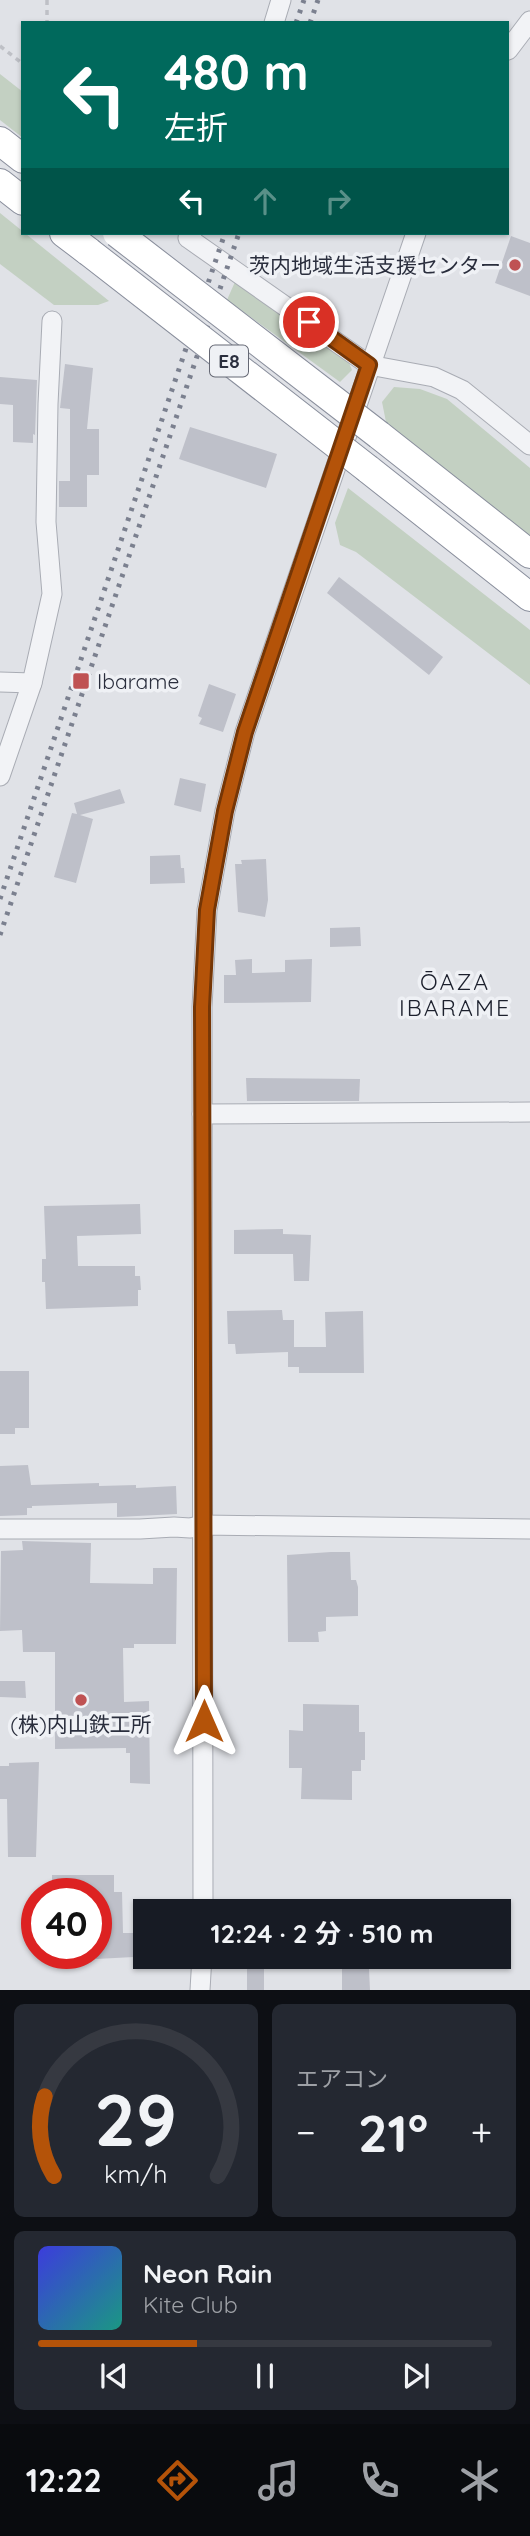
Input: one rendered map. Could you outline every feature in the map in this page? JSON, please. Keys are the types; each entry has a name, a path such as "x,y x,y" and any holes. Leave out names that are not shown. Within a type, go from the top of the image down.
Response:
{"highway":[{"path":"0,141 21,157"},
{"path":"0,183 21,199"},
{"name":"E8","path":"67,235 530,597"},
{"name":"E8","path":"120,235 530,554"}],"street":[{"path":"275,21 281,0"},
{"path":"509,49 530,21"},
{"path":"190,235 188,238 369,365 434,377 462,390 530,445"},
{"path":"203,1899 202,1007 207,910 225,811 245,732 415,235"},
{"path":"0,776 32,683 51,594 46,522 52,321"},
{"path":"0,682 32,683"},
{"path":"202,1114 530,1112"},
{"path":"0,1529 140,1529 190,1528 204,1525 530,1529"},
{"path":"200,1990 201,1969"}],"path":[{"path":"47,0 47,21"},
{"path":"0,46 21,62"}],"green space":[{"path":"0,74 21,90 21,136 0,120"},
{"path":"0,213 21,230 21,235 27,235 109,301 98,305 54,305 0,264"},
{"path":"238,275 347,358 352,370 340,382 227,300"},
{"path":"394,387 420,389 447,399 530,468 530,538 386,422 382,402"},
{"path":"348,488 530,630 530,685 356,552 340,545 335,523"}],"building":[{"name":"茨内地域生活支援センター","path":"511,236 530,243 530,296 495,283"},
{"path":"65,364 93,368 87,429 99,429 99,475 87,475 87,507 59,507 59,481 70,481 70,409 60,408"},
{"path":"0,377 37,380 33,443 13,442 13,405 0,404"},
{"path":"190,427 277,454 266,488 179,459"},
{"path":"339,577 443,657 429,675 327,593"},
{"path":"209,684 236,694 223,732 199,724 202,718 198,716"},
{"path":"180,778 206,784 201,812 174,805"},
{"path":"120,789 125,803 80,815 93,819 76,883 54,877 72,813 77,814 74,803"},
{"path":"180,855 185,883 150,884 150,856"},
{"path":"266,859 268,900 265,917 238,912 235,864 242,864 241,860"},
{"path":"360,927 361,946 330,947 330,928"},
{"path":"252,959 252,973 285,972 285,960 312,959 311,1002 224,1003 224,975 236,975 235,960"},
{"path":"246,1078 360,1079 359,1101 247,1101"},
{"path":"140,1204 141,1234 77,1236 78,1266 135,1266 135,1276 140,1276 138,1306 46,1309 45,1282 42,1282 42,1259 46,1259 44,1206"},
{"path":"283,1229 283,1234 311,1235 309,1281 294,1281 293,1254 234,1254 234,1230"},
{"path":"282,1310 283,1320 294,1320 294,1347 326,1347 325,1312 363,1311 364,1373 299,1373 299,1367 288,1367 288,1352 236,1354 235,1344 228,1344 227,1311"},
{"path":"0,1371 29,1371 29,1428 15,1428 15,1434 0,1434"},
{"path":"28,1465 31,1485 99,1483 99,1486 136,1485 136,1488 176,1486 177,1514 117,1517 117,1503 32,1506 27,1508 27,1515 0,1516 0,1466"},
{"path":"22,1541 91,1543 90,1583 153,1584 153,1568 177,1568 176,1644 134,1644 134,1648 123,1648 124,1702 149,1701 150,1784 130,1783 130,1753 126,1753 126,1748 55,1749 55,1652 23,1652 22,1630 0,1631 1,1551 23,1550"},
{"path":"350,1552 351,1580 356,1580 358,1587 358,1616 326,1617 326,1631 318,1632 319,1642 288,1642 287,1555"},
{"path":"0,1681 25,1681 26,1698 0,1697"},
{"path":"303,1704 359,1705 359,1732 365,1732 365,1760 361,1760 361,1771 352,1771 352,1800 301,1799 302,1768 289,1768 289,1730 303,1731"},
{"path":"39,1762 36,1857 8,1857 7,1799 0,1799 0,1766"},
{"path":"52,1875 114,1875 114,1892 122,1892 123,1933 133,1933 133,1957 112,1958 112,1878 52,1878"},
{"path":"247,1969 264,1969 264,1990 247,1990"},
{"path":"342,1969 369,1969 370,1990 342,1990"}],"railway":[{"path":"297,21 304,0"},
{"path":"311,21 318,0"},
{"path":"0,899 224,235"},
{"path":"0,935 238,235"}],"place":[{"name":"茨内地域生活支援センター","path":"515,265"},
{"name":"Ibarame","path":"81,681"},
{"name":"(株)内山鉄工所","path":"81,1700"}],"district":[{"name":"ŌAZA IBARAME","path":"455,994"}],"route":[{"path":"204,1721 202,1007 207,910 225,811 245,732 369,365 309,322"}]}
